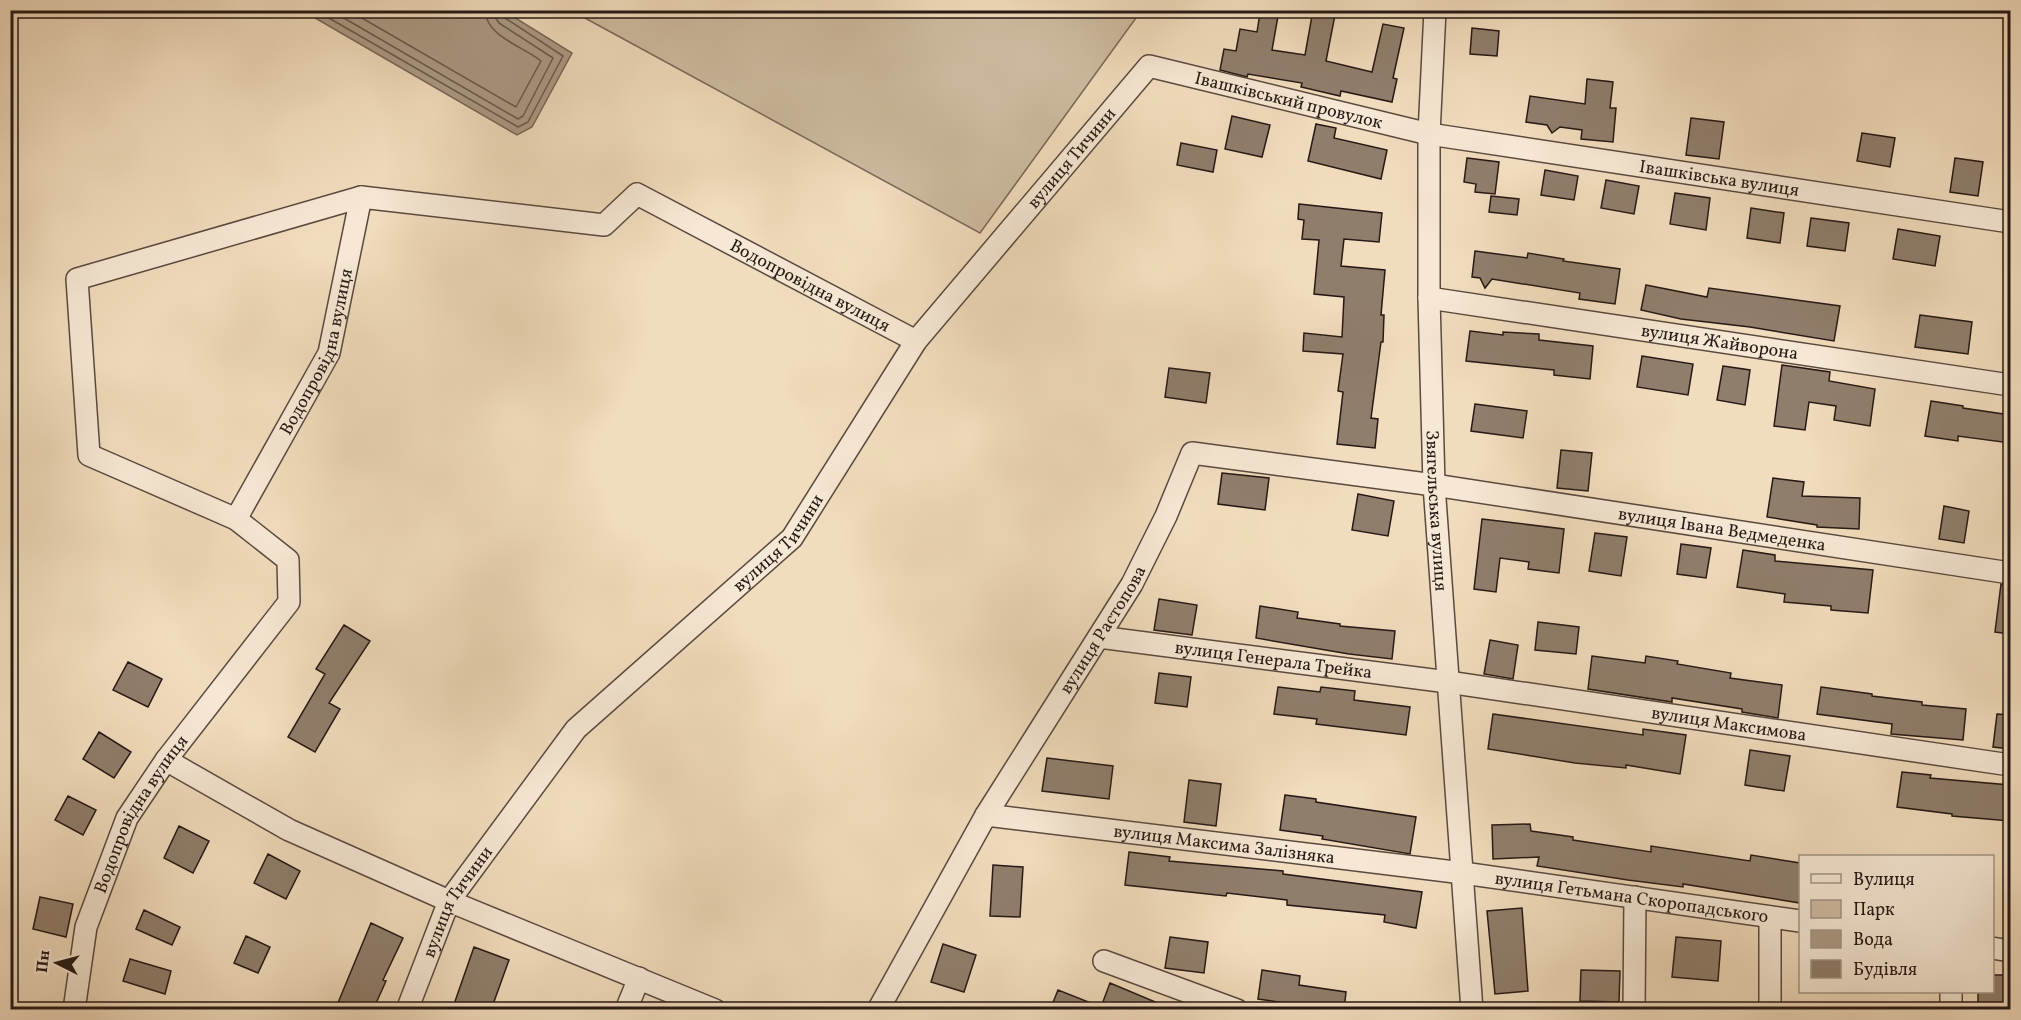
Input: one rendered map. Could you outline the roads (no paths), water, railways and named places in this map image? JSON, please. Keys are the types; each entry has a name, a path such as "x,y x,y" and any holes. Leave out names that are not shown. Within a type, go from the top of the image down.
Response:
{"street":[{"name":"Звягельська вулиця","path":"1435,10 1429,134 1429,298 1434,485 1472,1010"},
{"name":"Івашківський провулок","path":"1149,66 1429,134"},
{"name":"вулиця Тичини","path":"407,1010 449,901 576,729 792,538 916,341 1149,66"},
{"name":"Івашківська вулиця","path":"1429,134 2010,222"},
{"name":"Водопровідна вулиця","path":"74,1010 87,927 127,818 166,760 290,602 288,560 236,519 328,353 361,196 604,225 637,194 916,341"},
{"path":"236,519 89,455 77,279 361,196"},
{"name":"вулиця Жайворона","path":"1429,298 2010,385"},
{"name":"вулиця Растопова","path":"878,1010 986,815 1132,584 1166,516 1192,453 1434,485"},
{"name":"вулиця Івана Ведмеденка","path":"1434,485 2010,573"},
{"name":"вулиця Генерала Трейка","path":"1099,637 1448,682"},
{"name":"вулиця Максимова","path":"1448,682 2010,765"},
{"path":"166,760 289,830 449,901 715,1010"},
{"name":"вулиця Максима Залізняка","path":"986,815 1463,873"},
{"name":"вулиця Гетьмана Скоропадського","path":"1463,873 1799,921"},
{"path":"1634,1010 1635,897"},
{"path":"1770,917 1770,1010"},
{"path":"1994,948 2010,951"},
{"path":"1104,961 1210,1005 1237,1010"},
{"path":"626,1010 639,978"},
{"path":"1951,993 1951,1010"}],"water":[{"path":"303,11 504,11 572,53 532,127 517,135"}]}
